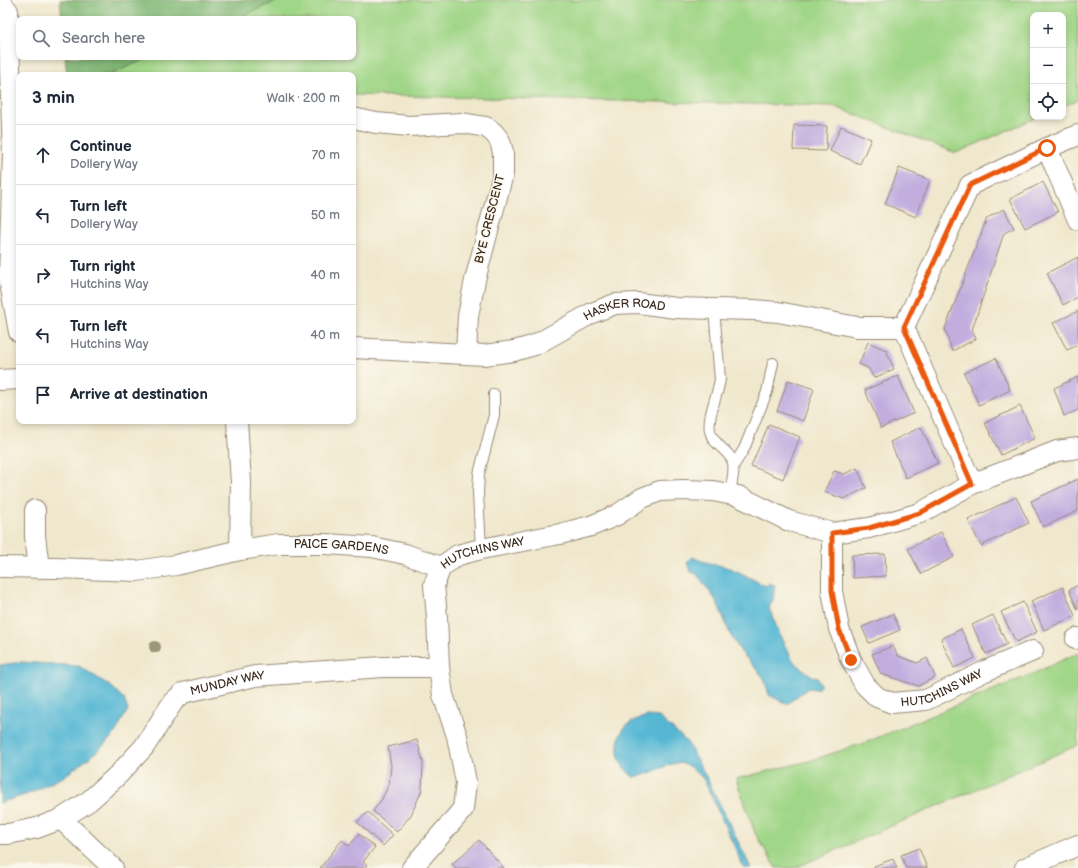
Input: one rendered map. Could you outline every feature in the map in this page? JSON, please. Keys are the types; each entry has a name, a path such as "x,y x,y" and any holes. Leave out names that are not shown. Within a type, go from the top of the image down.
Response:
{"street":[{"path":"0,2 8,11 6,154 9,278 16,316"},
{"name":"BYE CRESCENT","path":"356,119 376,123 409,126 462,123 486,126 500,141 503,152 503,174 475,280 468,316 466,354"},
{"path":"972,484 904,327 970,185 1047,148 1078,135"},
{"path":"1047,148 1078,220"},
{"name":"HASKER ROAD","path":"356,348 484,355 514,351 535,345 592,313 615,304 638,303 676,308 778,312 857,327 904,327"},
{"path":"0,380 16,379"},
{"path":"237,424 241,482 240,550"},
{"name":"HUTCHINS WAY","path":"412,868 463,809 466,782 457,736 444,695 439,667 434,585 441,567 458,555 480,549 560,534 591,526 617,515 642,498 660,491 713,491 730,494 738,496 789,521 832,533 869,528 920,513 972,484 1057,451 1078,448"},
{"path":"35,510 35,536 39,568"},
{"name":"HUTCHINS WAY","path":"832,533 832,591 839,629 851,660 865,684 877,697 892,703 926,700 985,671 1033,651"},
{"name":"PAICE GARDENS","path":"0,567 137,571 176,565 240,550 278,544 326,544 372,547 405,554 441,567"},
{"name":"MUNDAY WAY","path":"0,834 37,828 61,819 89,801 144,747 173,702 183,693 255,676 383,667 439,667"},
{"path":"61,819 113,868"},
{"path":"1025,868 1078,845"}],"lane":[{"path":"714,309 720,379 719,389 710,420 710,428 715,442 732,458 734,465"},
{"path":"730,494 734,465 744,448 767,392 773,363"},
{"path":"480,549 478,483 480,466 494,415 494,394"}],"green space":[{"path":"60,0 279,0 243,16 62,16"},
{"path":"279,0 1078,0 1078,100 1066,105 1066,12 1030,12 1031,120 956,153 833,106 356,95 356,72 116,72 143,60 356,60 356,16 243,16"},
{"path":"65,60 143,60 116,72 67,72"},
{"path":"1078,653 1078,745 795,868 776,868 755,833 736,779 809,761 867,742 1032,674"}],"water":[{"path":"693,557 732,569 766,586 769,583 775,585 773,600 769,608 782,640 794,662 812,676 817,677 821,685 817,689 808,688 787,704 769,695 764,678 741,652 731,636 717,602 697,574 690,572 687,562"},
{"path":"22,662 79,666 112,687 124,699 128,710 114,735 93,755 63,777 28,794 0,803 0,665"},
{"path":"648,716 659,717 687,742 708,780 751,868 744,868 704,780 694,770 686,765 678,763 644,775 633,777 625,769 619,759 618,754 618,744 621,733 624,728 632,722"}],"building":[{"path":"794,125 827,126 826,151 793,150"},
{"path":"841,126 871,139 860,164 830,151"},
{"path":"899,168 930,180 916,217 885,204"},
{"path":"1043,182 1058,212 1025,228 1010,199"},
{"path":"1004,209 1014,228 1004,233 972,330 976,339 952,351 945,329 987,218"},
{"path":"1078,257 1078,297 1063,305 1047,273"},
{"path":"1078,311 1078,345 1067,350 1053,323"},
{"path":"868,342 886,350 894,369 874,378 868,368 859,364"},
{"path":"996,358 1010,390 979,405 964,373"},
{"path":"898,376 914,413 881,428 865,390"},
{"path":"1078,377 1078,410 1064,416 1054,388"},
{"path":"788,380 814,389 803,421 777,411"},
{"path":"1020,406 1035,438 1001,455 985,423"},
{"path":"769,424 800,437 783,479 751,466"},
{"path":"921,427 938,463 906,478 890,442"},
{"path":"857,468 866,488 844,499 824,492 834,471 844,474"},
{"path":"1078,479 1078,511 1043,527 1031,501"},
{"path":"1016,497 1029,523 981,546 968,520"},
{"path":"941,532 954,557 921,574 908,549"},
{"path":"885,554 886,576 853,578 852,555"},
{"path":"1078,585 1078,610 1069,590"},
{"path":"1063,587 1075,616 1044,630 1031,601"},
{"path":"1023,602 1037,632 1016,642 1001,612"},
{"path":"893,614 900,630 869,643 862,627"},
{"path":"993,615 1007,644 986,654 972,625"},
{"path":"961,629 975,658 954,668 941,639"},
{"path":"893,646 898,656 917,663 927,658 935,677 918,686 881,674 872,654"},
{"path":"417,740 423,762 422,790 411,815 397,832 373,811 382,799 389,784 391,766 388,747"},
{"path":"368,812 393,835 383,846 357,822"},
{"path":"359,834 375,847 363,862 367,865 365,868 320,868 342,840 349,846"},
{"path":"479,840 504,868 456,868 452,864"},
{"path":"919,848 927,868 906,868 901,855"},
{"path":"893,859 897,868 875,868 874,866"}],"route":[{"path":"851,660 839,629 832,591 832,533 869,528 920,513 972,484 904,327 970,185 1047,148"}]}
